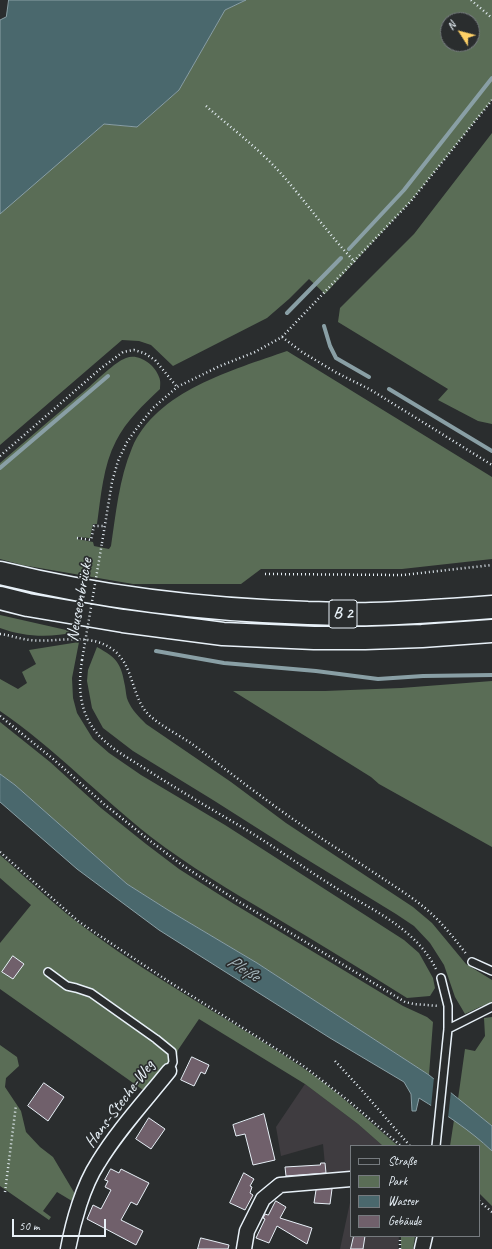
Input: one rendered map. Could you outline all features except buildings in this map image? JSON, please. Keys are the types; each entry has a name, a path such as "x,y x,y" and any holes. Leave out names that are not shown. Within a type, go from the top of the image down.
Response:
{"highway":[{"name":"B 2","path":"0,573 35,582 155,603 266,612 370,614 431,612 492,607"},
{"name":"B 2","path":"0,598 28,605 123,621 223,634 314,638 366,638 492,631"}],"street":[{"name":"Hans-Steche-Weg","path":"68,1249 83,1194 97,1164 112,1141 169,1071"},
{"path":"244,1249 247,1231 263,1199 280,1185 350,1179"},
{"path":"422,1249 425,1237"}],"lane":[{"path":"472,962 492,971"},
{"name":"Hans-Steche-Weg","path":"48,972 67,986 91,993 172,1052 173,1062 169,1071"},
{"path":"436,1145 448,1029 448,1006 441,978"},
{"path":"448,1029 492,1007"}],"path":[{"path":"471,0 492,18"},
{"name":"Neuseenbrücke","path":"441,978 432,960 422,947 401,927 110,746 95,731 84,710 80,692 79,677 112,482 118,461 127,442 137,428 153,408 177,387 220,366 255,352 282,337 355,262 411,201 492,100"},
{"path":"206,106 274,167 355,262"},
{"path":"282,337 302,352 337,373 371,390 492,465"},
{"path":"0,456 100,369 122,352 134,350 144,353 155,360 177,387"},
{"path":"77,538 91,540 94,526 104,526"},
{"path":"265,574 403,575 492,565"},
{"path":"0,634 29,640 44,641 75,639 102,643 113,649 122,658 129,670 137,697 143,708 151,716 193,745 281,811 423,907 436,917 472,962"},
{"path":"0,716 52,758 143,836 236,900 405,1002 448,1006"},
{"path":"0,852 78,921 171,983 302,1065 345,1097 400,1145"},
{"path":"335,1061 359,1086 409,1145"},
{"path":"5,1192 16,1105"},
{"path":"480,1201 492,1212"},
{"path":"400,1237 400,1249"}],"shaded area":[{"path":"305,1084 358,1124 382,1145 350,1145 350,1175 326,1176 323,1144 281,1156 276,1127"},
{"path":"350,1203 350,1237 399,1237 398,1249 340,1249"}],"green space":[{"path":"246,0 492,0 492,100 411,201 325,294 309,279 267,318 173,366 151,345 139,341 122,340 0,445 0,213 104,124 137,127 179,90 225,10"},
{"path":"492,133 492,424 478,421 438,400 448,389 338,322 340,308 414,234"},
{"path":"287,351 492,477 492,559 402,569 261,569 241,584 133,584 22,565 0,559 0,463 117,363 131,357 136,357 146,361 154,368 160,379 160,389 130,420 116,441 105,471 97,524 93,524 90,538 77,537 77,539 93,542 94,546 109,549 111,546 118,496 124,472 132,448 143,428 159,411 177,397 198,385 243,366"},
{"path":"0,615 75,632 37,636 9,631 0,628"},
{"path":"79,642 72,678 73,698 77,713 93,739 109,753 141,775 225,825 404,940 419,953 433,978 435,988 430,996 407,998 195,868 151,837 58,756 0,711 0,679 18,689 27,683 22,672 36,664 29,650"},
{"path":"97,647 114,658 120,666 128,701 138,716 146,724 231,782 286,823 413,907 432,923 466,964 492,980 492,1005 482,1006 465,1014 455,997 444,965 430,943 414,926 133,751 103,728 92,708 87,681 88,670"},
{"path":"492,681 492,847 379,784 371,777 233,691 325,691 401,688"},
{"path":"0,722 50,762 101,808 179,869 403,1006 427,1017 433,1022 429,1075 257,963 127,884 15,785 0,774"},
{"path":"0,855 56,905 80,924 143,968 315,1076 397,1145 382,1145 358,1124 305,1084 199,1019 178,1050 173,1074 146,1092 0,989 0,943 31,905 0,878"},
{"path":"492,1017 492,1126 458,1099 465,1049 475,1051 485,1036 484,1018"},
{"path":"0,1045 17,1057 19,1066 6,1078 5,1087 21,1111 26,1132 40,1147 53,1157 78,1199 77,1201 72,1201 57,1192 43,1211 51,1217 49,1220 0,1186"},
{"path":"454,1120 475,1135 492,1151 492,1206 480,1194 480,1145 450,1145"},
{"path":"401,1237 415,1237 413,1249 401,1249"}],"water":[{"path":"9,0 246,0 225,10 179,90 137,127 104,124 0,214 0,20 6,17"},
{"name":"Pleiße","path":"0,774 15,785 127,884 257,963 429,1075 492,1126 492,1151 466,1129 419,1098 416,1111 412,1111 411,1094 404,1082 330,1038 159,930 77,869 0,802"}],"pier":[{"path":"434,1077 451,1091 448,1118 431,1107"}],"waterway":[{"path":"349,249 404,190 492,78"},
{"path":"287,313 341,258"},
{"path":"324,326 330,346 336,358 369,377"},
{"path":"0,468 108,376"},
{"path":"389,389 492,451"},
{"path":"156,651 224,663 316,671 378,679 423,676 492,675"}]}
